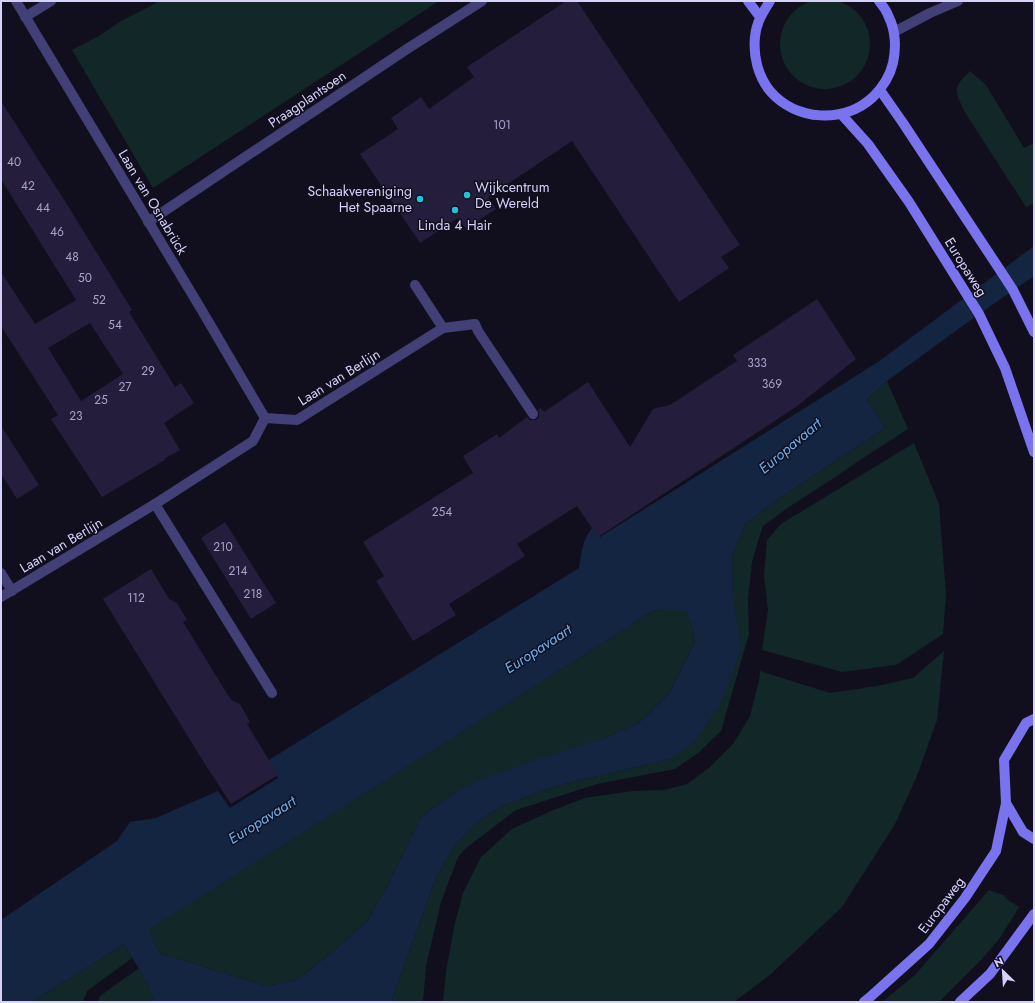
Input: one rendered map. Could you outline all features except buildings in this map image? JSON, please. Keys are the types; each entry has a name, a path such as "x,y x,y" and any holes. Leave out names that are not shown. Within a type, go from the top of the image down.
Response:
{"main road":[{"path":"748,1 760,17"},
{"path":"770,1 760,17 755,35 755,55 760,74 770,91 784,104 802,112 821,116 841,114 855,109 868,101 880,90 890,73 895,52 894,32 887,11 879,1"},
{"name":"Europaweg","path":"880,90 1013,290 1034,332"},
{"name":"Europaweg","path":"841,114 868,144 909,202 979,314 1005,368 1034,452"},
{"path":"1034,719 1026,723 1004,760 1006,803 1023,832 1034,839"},
{"name":"Europaweg","path":"864,1002 929,944 965,898 996,851 1006,803"},
{"path":"960,1002 990,974 1034,914"}],"street":[{"name":"Laan van Osnabrück","path":"16,1 265,418"},
{"path":"25,17 51,1"},
{"name":"Praagplantsoen","path":"148,222 407,49 482,1"},
{"path":"894,32 930,13 958,1"},
{"path":"415,285 443,328"},
{"name":"Laan van Berlijn","path":"1,597 155,504 253,441 265,418 297,420 443,328 475,324 478,331 533,414"},
{"path":"155,504 272,693"},
{"path":"1,573 12,591"}],"green space":[{"path":"825,-1 842,3 857,12 866,27 870,44 866,61 857,76 842,85 825,89 808,85 793,76 784,61 780,44 784,27 793,12 808,3"},
{"path":"160,1 439,1 153,188 72,50 97,37 121,21"},
{"path":"970,71 986,85 1024,148 1034,143 1034,203 1026,207 961,104 957,94 958,86 960,81"},
{"path":"887,381 908,429 789,507 763,526 752,562 748,599 749,634 721,731 698,753 675,769 597,784 516,810 465,849 458,857 441,902 426,966 423,1002 391,1002 436,877 457,842 481,819 504,805 560,785 670,759 733,598 732,557 745,524 788,492 885,428 867,399"},
{"path":"914,443 939,504 946,594 943,634 896,665 842,672 762,650 768,610 764,575 767,540 781,524"},
{"path":"659,609 685,609 693,628 695,642 669,694 639,723 605,738 454,793 421,817 388,884 368,920 336,949 297,980 266,986 159,953 147,930 644,616"},
{"path":"944,651 937,720 917,776 895,824 842,907 771,974 734,1002 443,1002 446,971 455,923 463,893 481,857 512,829 551,811 585,798 632,791 664,790 687,784 709,768 733,744 750,716 760,671 830,693 877,686 913,678"},
{"path":"989,890 1003,895 1019,907 1000,938 981,960 939,1002 882,1002 915,975"},
{"path":"124,944 132,958 87,991 83,1002 32,1002"},
{"path":"139,968 148,984 154,1002 98,1002 100,996"}],"water":[{"name":"Europavaart","path":"1034,246 1034,276 887,381 867,399 885,428 788,492 745,524 732,557 733,598 741,647 731,678 719,706 693,744 670,759 560,785 504,805 481,819 457,842 436,877 391,1002 154,1002 148,984 124,944 32,1002 1,1002 1,920 117,841 130,822 156,818 218,791 230,808 278,778 267,761 579,568 585,541 593,527 600,537 878,362","holes":["659,609 685,610 693,628 695,642 669,694 639,723 605,738 544,757 482,779 454,793 421,817 388,884 368,920 336,949 297,980 266,986 159,953 148,930 644,616"]}],"place":[{"name":"Wijkcentrum De Wereld","path":"467,195"},
{"name":"Schaakvereniging Het Spaarne","path":"420,199"},
{"name":"Linda 4 Hair","path":"455,210"}]}
